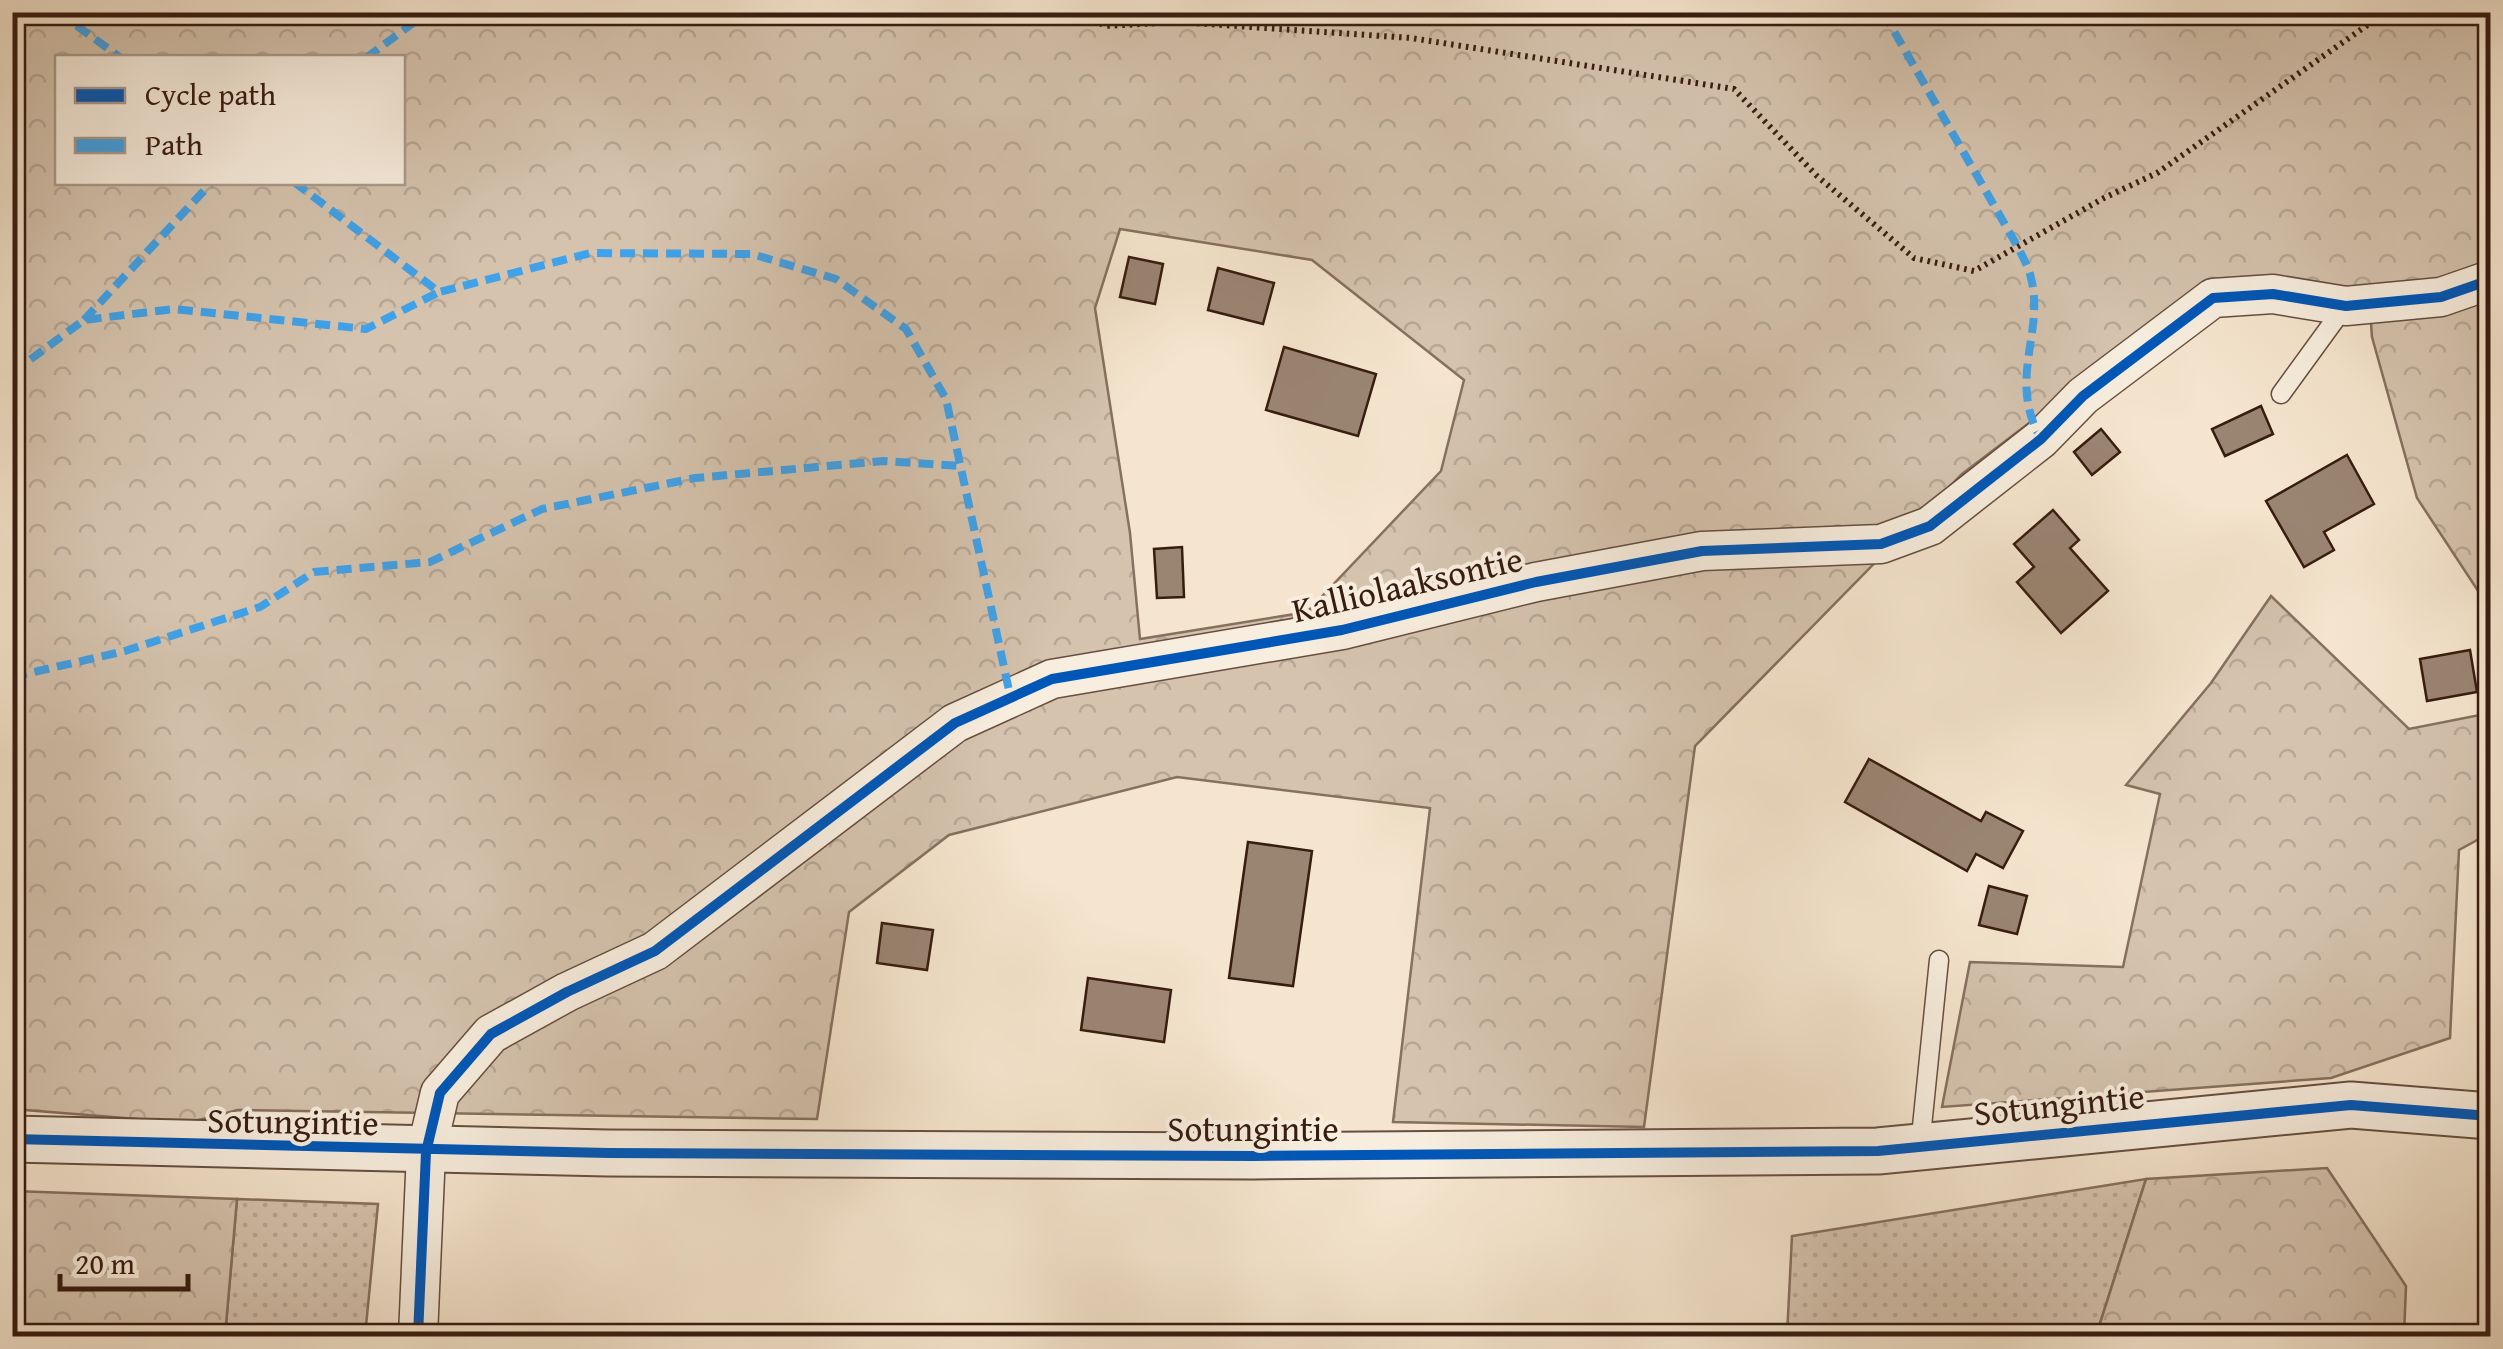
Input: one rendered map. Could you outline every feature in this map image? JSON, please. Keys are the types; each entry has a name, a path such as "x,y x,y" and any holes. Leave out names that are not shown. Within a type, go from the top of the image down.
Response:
{"street":[{"name":"Kalliolaaksontie","path":"418,1336 426,1152 440,1092 491,1034 567,992 655,951 955,723 1052,679 1342,630 1536,582 1702,551 1882,544 1930,526 2041,439 2084,396 2214,298 2273,294 2346,306 2442,297 2490,280"},
{"name":"Sotungintie","path":"12,1139 426,1152 1254,1156 1878,1150 2351,1105 2490,1116"}],"lane":[{"path":"2281,394 2346,306"},
{"path":"1920,1146 1939,960"}],"path":[{"path":"1081,12 1105,26 1178,22 1411,38 1734,89 1817,176 1914,258 1974,272 2104,198 2157,173 2386,12"}],"green space":[{"path":"12,13 2490,13 2490,609 2417,498 2372,337 2369,297 2215,282 1962,474 1695,746 1644,1127 1393,1122 1430,808 1177,777 949,835 849,912 817,1119 238,1110 187,1123 13,1109","holes":["1120,229 1312,260 1464,380 1441,471 1307,612 1140,639 1130,533 1095,308"]},
{"path":"2271,596 2409,729 2490,713 2490,833 2459,850 2450,1038 2331,1078 1942,1107 1970,962 2123,967 2160,794 2126,785 2211,683"},
{"path":"2327,1168 2406,1286 2404,1336 2096,1336 2146,1179"},
{"path":"2146,1179 2096,1336 1787,1336 1792,1236"},
{"path":"13,1191 237,1199 225,1336 13,1336"},
{"path":"237,1199 378,1204 365,1336 225,1336"}],"building":[{"path":"1129,257 1163,264 1155,304 1120,297"},
{"path":"1218,268 1274,283 1263,324 1208,310"},
{"path":"1284,347 1376,374 1358,436 1266,410"},
{"path":"2261,406 2273,434 2225,456 2212,429"},
{"path":"2101,429 2120,452 2092,475 2074,452"},
{"path":"2347,455 2374,504 2324,532 2334,550 2304,567 2266,501"},
{"path":"2053,510 2079,540 2070,548 2108,591 2061,633 2017,582 2034,567 2014,544"},
{"path":"1182,547 1184,597 1157,598 1154,549"},
{"path":"2470,650 2477,692 2427,701 2420,659"},
{"path":"1869,759 1981,821 1986,812 2023,831 2003,868 1976,854 1967,871 1845,802"},
{"path":"1248,842 1312,851 1293,986 1229,978"},
{"path":"1989,886 2027,896 2017,934 1979,925"},
{"path":"882,923 933,930 927,970 877,963"},
{"path":"1088,978 1171,990 1164,1042 1081,1030"}],"marked path":[{"path":"58,12 117,55"},
{"path":"370,55 428,12"},
{"path":"1883,12 2029,271 2034,318 2027,396 2041,439"},
{"path":"84,320 209,185"},
{"path":"298,185 439,292 591,253 752,254 836,279 906,329 946,399 1010,695"},
{"path":"12,373 84,320 174,309 366,329 439,292"},
{"path":"12,677 125,651 260,607 314,572 430,562 542,509 695,478 883,461 962,466"}],"cycle path":[{"path":"418,1336 426,1152 440,1093 491,1034 567,992 655,951 955,723 1052,679 1342,630 1536,582 1702,551 1881,544 1930,526 2041,439 2083,396 2213,298 2273,294 2346,306 2441,297 2490,280"},
{"path":"12,1139 608,1153 1254,1156 1878,1151 2351,1105 2490,1116"}]}
